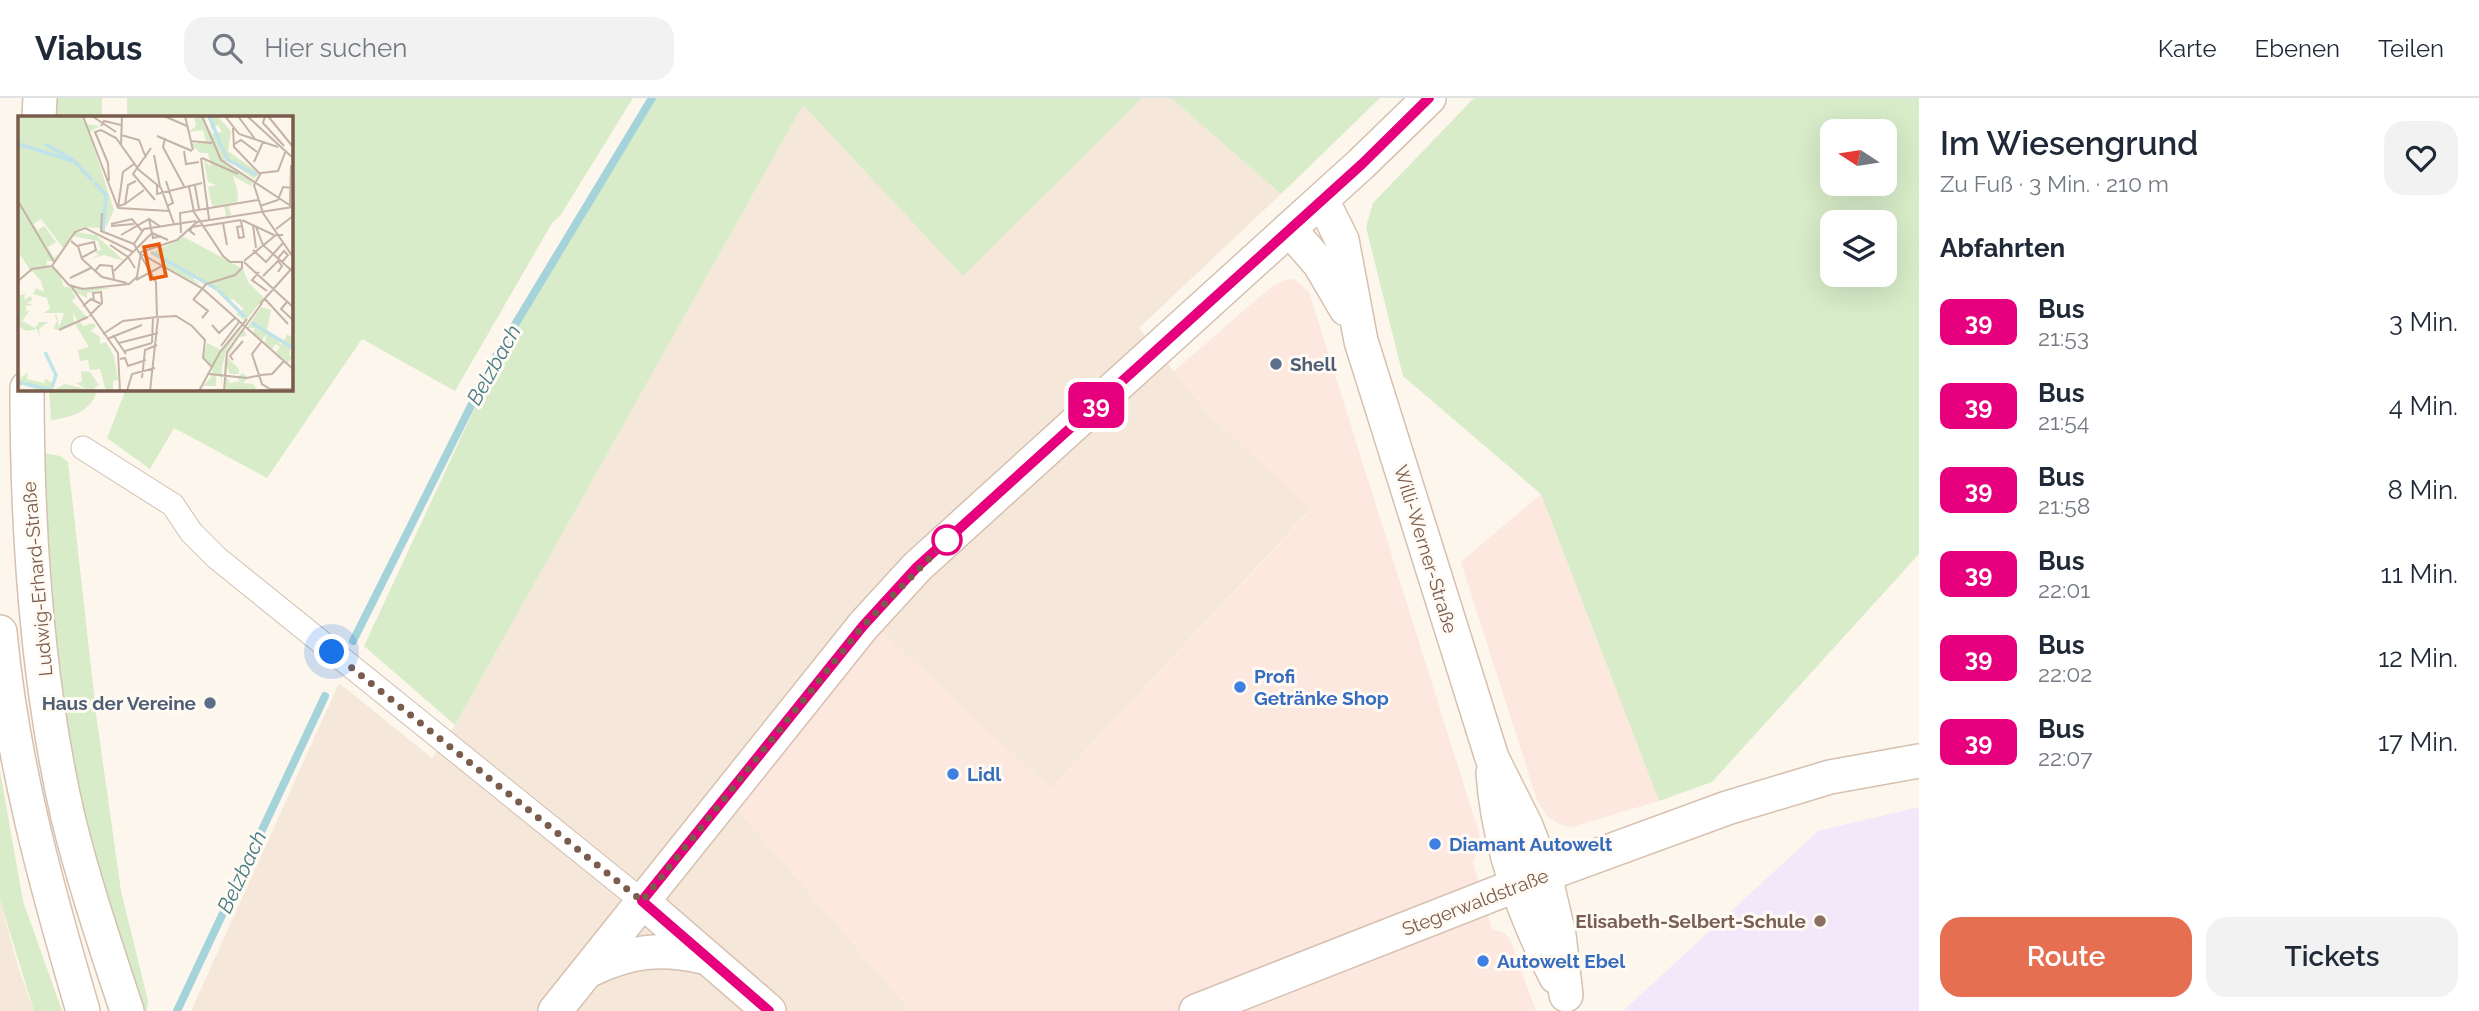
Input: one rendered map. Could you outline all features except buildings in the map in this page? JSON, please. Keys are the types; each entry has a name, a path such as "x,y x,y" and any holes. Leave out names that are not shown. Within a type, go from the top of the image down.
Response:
{"street":[{"path":"39,116 40,98"},
{"path":"555,1011 863,626 917,567 1322,200 1429,98"},
{"name":"Willi-Werner-Straße","path":"1322,200 1342,240 1361,341 1492,758 1497,823 1531,880 1531,927 1568,1003"},
{"name":"Willi-Werner-Straße","path":"1289,229 1319,263 1361,341"},
{"name":"Ludwig-Erhard-Straße","path":"27,390 27,474 33,564 52,734 79,857 127,1011"},
{"path":"83,448 173,505 191,532 217,558 642,901 703,957 769,1011"},
{"path":"0,632 13,739 30,827 83,1011"},
{"name":"Stegerwaldstraße","path":"1196,1011 1531,880 1727,808 1830,777 1919,761"},
{"path":"587,971 614,958 644,951 674,950 703,957"}],"shaded area":[{"path":"1142,98 1171,98 1281,194 1139,328 1207,412 1311,509 1050,789 876,627 734,805 911,1011 191,1011 339,683 432,758 455,725 803,105 963,275"},
{"path":"1294,279 1309,292 1479,833 1480,846 1473,862 1492,929 1505,933 1510,939 1536,1011 911,1011 734,805 876,626 1050,789 1311,510 1207,412 1174,371 1270,288 1284,280"},
{"path":"1541,494 1659,801 1571,827 1559,824 1546,815 1537,800 1461,562"},
{"name":"Elisabeth-Selbert-Schule","path":"1919,807 1919,1011 1623,1011 1818,831"},
{"path":"0,900 19,970 34,1011 0,1011"}],"green space":[{"path":"54,98 102,98 102,116 52,116"},
{"path":"127,98 633,98 560,216 552,223 455,391 362,339 267,478 174,428 150,469 107,438 126,390 292,390 292,116 127,116"},
{"path":"655,98 1142,98 963,276 803,105 455,725 364,646 498,358"},
{"path":"1171,98 1380,98 1281,194"},
{"path":"1474,98 1919,98 1919,554 1712,782 1659,801 1541,494 1403,376 1366,227 1373,203"},
{"path":"49,390 98,390 91,403 80,412 51,420"},
{"path":"45,453 60,456 68,462 97,721 121,891 148,1001 147,1011 143,1011 115,925 80,794 62,705 51,609"},
{"path":"0,771 23,901 62,1011 34,1011 0,900"}],"waterway":[{"name":"Belzbach","path":"353,641 496,356 652,98"},
{"name":"Belzbach","path":"177,1011 325,696"}],"bus line":[{"name":"39","path":"769,1011 703,957 642,901 863,626 917,567 1362,164 1429,98"}],"place":[{"name":"Shell","path":"1276,364"},
{"name":"Profi Getränke Shop","path":"1240,687"},
{"name":"Haus der Vereine","path":"210,703"},
{"name":"Lidl","path":"953,774"},
{"name":"Diamant Autowelt","path":"1435,844"},
{"name":"Elisabeth-Selbert-Schule","path":"1820,921"},
{"name":"Autowelt Ebel","path":"1483,961"}],"route":[{"path":"332,652 642,901 863,626 917,567 947,540"}]}
